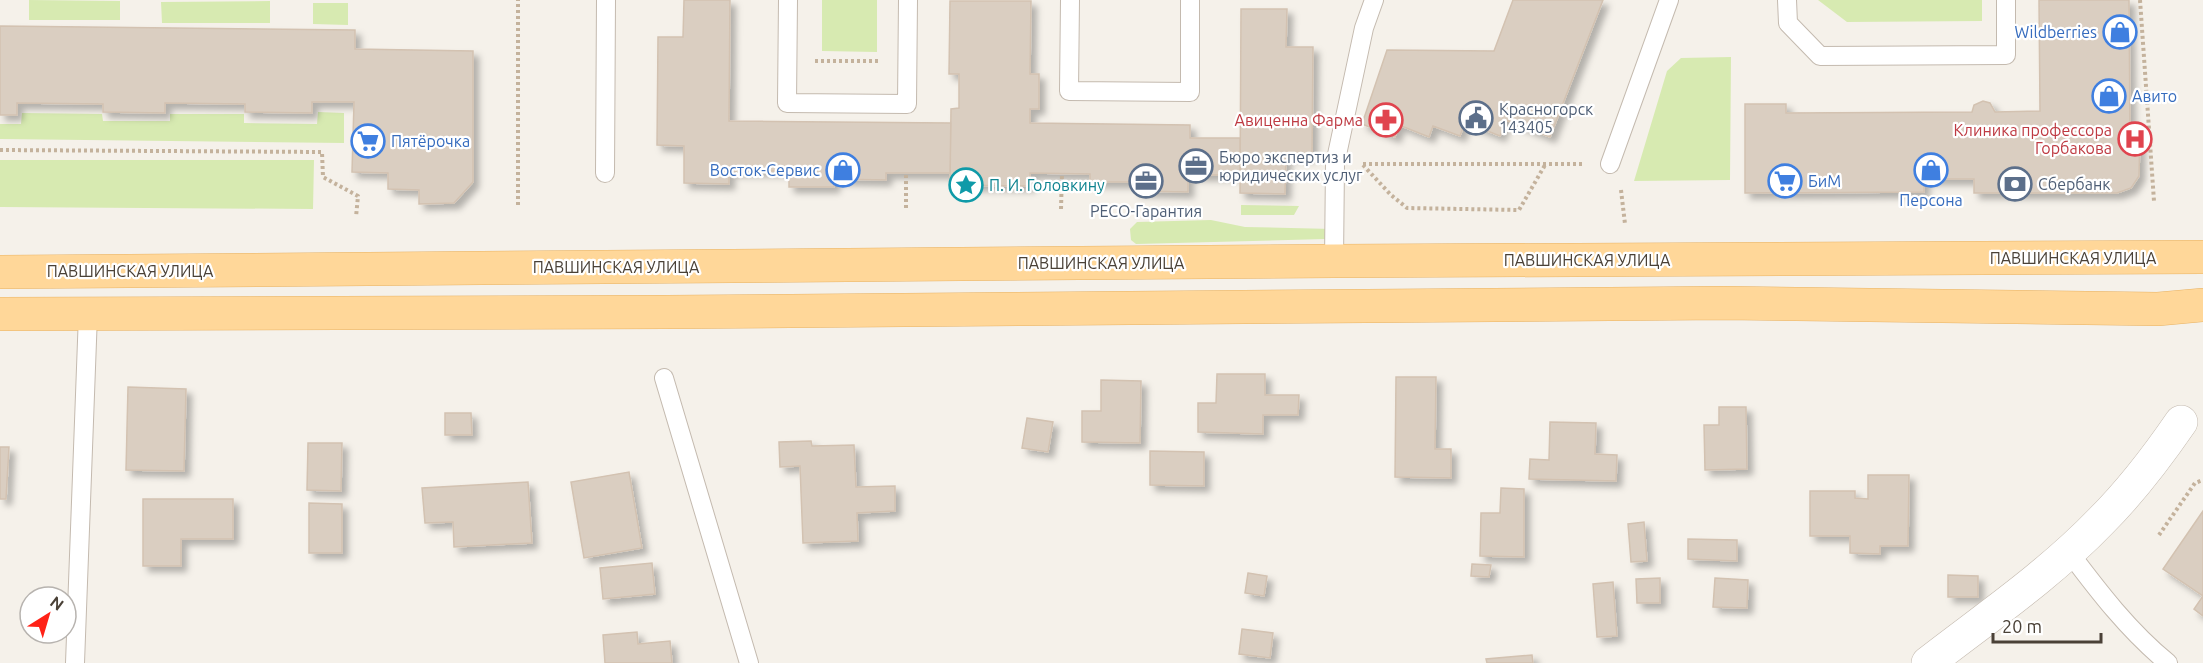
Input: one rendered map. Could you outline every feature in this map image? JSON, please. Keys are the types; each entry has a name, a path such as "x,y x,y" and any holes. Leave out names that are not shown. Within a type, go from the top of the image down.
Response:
{"main road":[{"name":"ПАВШИНСКАЯ УЛИЦА","path":"0,272 1334,261 2203,257"},
{"path":"0,314 714,312 1714,303 2158,309 2203,305"},
{"path":"2158,309 2203,315"}],"street":[{"path":"1928,663 2069,552 2110,512 2156,458 2181,422"}],"lane":[{"path":"605,174 606,0"},
{"path":"788,0 787,103 907,104 908,0"},
{"path":"1070,0 1069,91 1190,92 1190,0"},
{"path":"1334,261 1335,164 1364,28 1374,0"},
{"path":"1610,164 1669,0"},
{"path":"1787,0 1788,23 1820,56 1844,56 2006,55 2006,0"},
{"path":"75,663 88,314"},
{"path":"664,378 749,663"},
{"path":"2069,552 2103,598 2148,647 2168,663"}],"path":[{"path":"518,0 518,205"},
{"path":"2140,0 2154,201"},
{"path":"787,61 908,62"},
{"path":"0,150 322,152 323,177 358,196 356,217"},
{"path":"1335,164 1610,164 1619,177 1626,228"},
{"path":"1362,164 1391,195 1407,208 1519,210 1546,164"},
{"path":"906,173 906,208"},
{"path":"1061,209 1062,173"},
{"path":"2159,535 2195,483 2203,480"}],"green space":[{"path":"29,0 120,1 120,20 29,20"},
{"path":"822,0 877,0 877,52 822,51"},
{"path":"1818,0 1982,0 1982,21 1847,22"},
{"path":"270,1 270,23 162,23 161,2"},
{"path":"313,3 348,3 348,25 313,24"},
{"path":"1731,57 1730,180 1634,181 1667,71 1681,58"},
{"path":"318,112 344,113 344,143 0,139 0,124 21,124 22,113 102,114 103,121 170,121 170,114 244,114 244,123 317,124"},
{"path":"0,160 314,160 313,209 0,207"},
{"path":"1241,205 1299,206 1294,215 1241,215"},
{"path":"1211,220 1245,227 1333,229 1325,239 1136,244 1131,240 1130,229 1137,222"}],"building":[{"path":"684,0 730,0 729,121 951,123 950,173 886,173 886,180 834,179 834,187 789,187 789,171 729,171 729,184 684,183 684,146 657,145 658,37 683,37"},
{"path":"1513,0 1603,0 1550,137 1506,120 1500,136 1465,122 1460,136 1433,126 1429,137 1399,125 1395,137 1362,124 1387,50 1494,51"},
{"path":"2039,0 2129,0 2130,129 2140,129 2139,176 2131,188 2117,193 1974,193 1974,179 1924,179 1924,192 1745,193 1745,104 1786,104 1786,113 1972,112 1974,105 1983,101 1990,103 1995,112 2040,111"},
{"path":"950,1 1031,1 1030,74 1039,74 1039,109 1030,109 1030,123 1190,125 1190,138 1240,138 1240,175 1188,175 1188,192 1135,191 1136,182 1090,182 1090,174 1030,173 1030,186 950,185 951,109 959,108 959,74 949,74"},
{"path":"1241,9 1287,9 1286,47 1313,47 1312,156 1286,155 1285,194 1240,193"},
{"path":"0,26 355,30 355,49 473,51 473,182 454,203 419,204 419,190 388,189 388,173 352,172 354,102 312,102 312,113 245,112 245,104 165,103 165,113 103,112 103,104 17,103 17,115 0,115"},
{"path":"1217,374 1265,374 1265,395 1299,395 1298,415 1263,415 1263,434 1198,432 1198,403 1216,403"},
{"path":"1396,377 1436,377 1435,449 1451,449 1451,478 1395,477"},
{"path":"1101,380 1141,381 1140,443 1082,442 1082,411 1101,411"},
{"path":"128,387 186,389 184,471 126,470"},
{"path":"1719,407 1746,407 1747,469 1705,470 1704,425 1719,425"},
{"path":"445,413 471,413 472,435 445,435"},
{"path":"1027,418 1053,422 1048,452 1022,448"},
{"path":"1550,422 1596,423 1595,454 1617,455 1616,481 1529,479 1530,459 1549,460"},
{"path":"811,441 812,446 854,445 856,487 895,486 895,511 857,513 858,541 803,543 800,466 780,467 779,442"},
{"path":"308,443 342,443 341,491 307,490"},
{"path":"0,447 9,447 6,499 0,499"},
{"path":"1150,451 1204,452 1204,486 1150,485"},
{"path":"629,472 642,548 584,558 571,482"},
{"path":"1868,475 1909,475 1908,546 1880,546 1880,554 1850,553 1850,536 1810,536 1810,491 1855,491 1855,498 1868,499"},
{"path":"528,482 532,543 454,547 453,522 425,523 422,488"},
{"path":"1501,488 1524,489 1524,557 1480,556 1481,513 1500,513"},
{"path":"143,499 233,499 233,539 181,539 181,566 143,566"},
{"path":"309,503 342,504 342,553 309,553"},
{"path":"2203,511 2203,596 2163,569"},
{"path":"1644,522 1647,561 1631,562 1628,524"},
{"path":"1688,539 1737,540 1737,561 1688,559"},
{"path":"652,563 655,594 603,599 600,568"},
{"path":"1472,564 1491,565 1489,577 1471,576"},
{"path":"1248,573 1267,576 1264,596 1245,593"},
{"path":"1948,575 1978,576 1978,597 1948,597"},
{"path":"1660,578 1660,603 1637,603 1636,579"},
{"path":"1715,578 1748,580 1747,608 1713,607"},
{"path":"1613,582 1617,636 1597,637 1593,584"},
{"path":"2203,596 2203,616 2194,609"},
{"path":"1242,629 1273,633 1270,658 1239,654"},
{"path":"637,632 638,644 670,641 672,663 605,663 603,635"},
{"path":"1532,655 1533,663 1487,663 1486,659"}],"place":[{"name":"Wildberries","path":"2120,32"},
{"name":"Авито","path":"2109,96"},
{"name":"Красногорск 143405","path":"1476,118"},
{"name":"Авиценна Фарма","path":"1386,120"},
{"name":"Клиника профессора Горбакова","path":"2135,139"},
{"name":"Пятёрочка","path":"368,141"},
{"name":"Бюро экспертиз и юридических услуг","path":"1196,166"},
{"name":"Восток-Сервис","path":"843,170"},
{"name":"Персона","path":"1931,170"},
{"name":"РЕСО-Гарантия","path":"1146,181"},
{"name":"БиМ","path":"1785,181"},
{"name":"Сбербанк","path":"2015,184"},
{"name":"П. И. Головкину","path":"966,185"}]}
